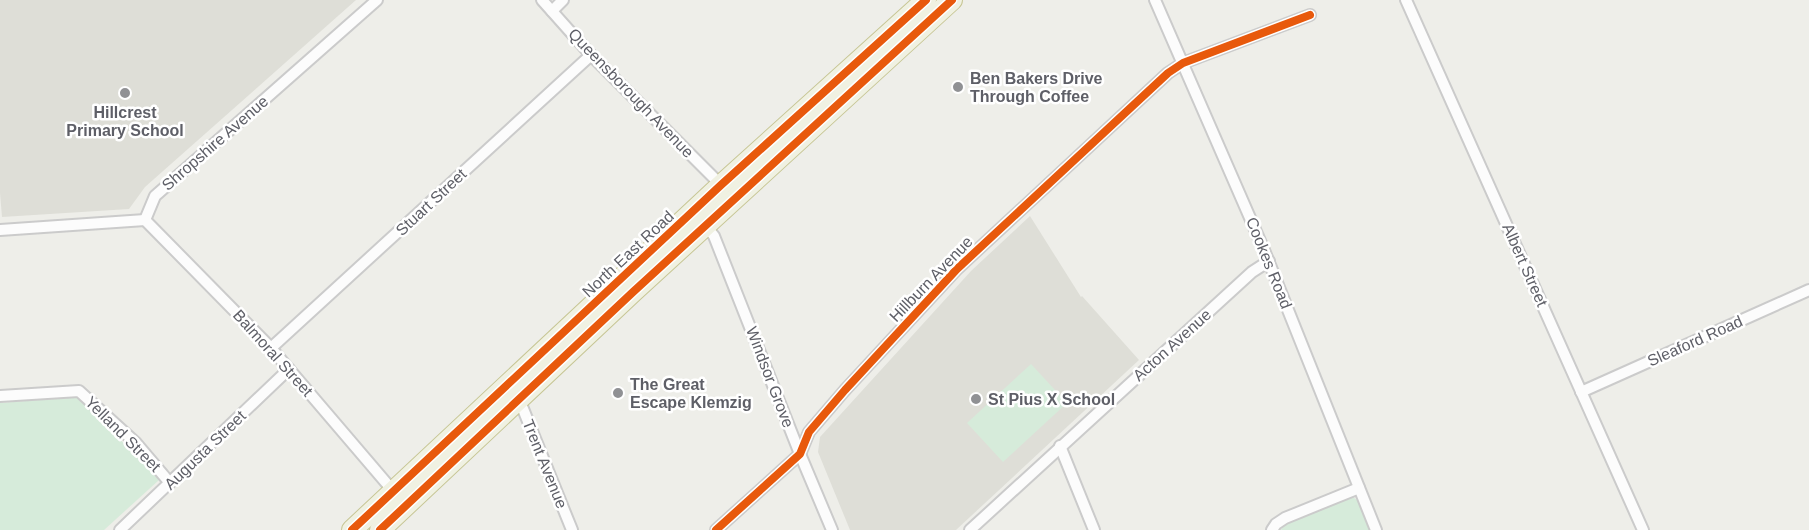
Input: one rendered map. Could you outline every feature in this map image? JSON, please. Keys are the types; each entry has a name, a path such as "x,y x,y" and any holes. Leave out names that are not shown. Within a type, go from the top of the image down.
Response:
{"highway":[{"name":"North East Road","path":"352,530 401,498 699,219 926,0"},
{"name":"North East Road","path":"727,192 952,0"},
{"name":"North East Road","path":"380,530 401,498"}],"street":[{"name":"Shropshire Avenue","path":"145,220 154,196 376,0"},
{"name":"Queensborough Avenue","path":"542,0 591,55 727,192"},
{"path":"552,11 563,0"},
{"name":"Cookes Road","path":"1155,0 1269,261 1376,530"},
{"name":"Albert Street","path":"1406,0 1643,530"},
{"name":"Hillburn Avenue","path":"717,530 800,454 809,432 957,268 1168,72 1183,63 1310,15"},
{"name":"Stuart Street","path":"272,348 591,55"},
{"name":"Windsor Grove","path":"699,219 714,236 832,530"},
{"path":"0,230 145,220"},
{"name":"Balmoral Street","path":"145,220 272,348 401,498"},
{"name":"Acton Avenue","path":"970,530 1252,272 1269,261"},
{"name":"Sleaford Road","path":"1581,392 1809,290"},
{"name":"Augusta Street","path":"120,530 289,369"},
{"name":"Yelland Street","path":"0,396 80,391 136,443 170,483"},
{"name":"Trent Avenue","path":"513,392 572,530"},
{"path":"1060,446 1094,530"},
{"path":"1272,530 1275,524 1285,518 1359,488"}],"shaded area":[{"name":"Hillcrest Primary School","path":"0,0 356,0 145,187 129,209 2,217"},
{"name":"St Pius X School","path":"1030,216 1081,297 1139,360 956,530 850,530 818,452 820,437 971,271"}],"green space":[{"path":"1031,364 1067,403 1003,462 967,423"},
{"path":"79,397 159,480 104,530 0,530 0,403"},
{"path":"1346,495 1360,503 1372,530 1281,530 1285,522"}],"cycle path":[{"path":"352,530 721,185 926,0"},
{"path":"380,530 633,292 952,0"},
{"path":"716,530 800,454 809,432 957,269 1168,73 1183,63 1310,15"}],"place":[{"name":"Ben Bakers Drive Through Coffee","path":"958,87"},
{"name":"Hillcrest Primary School","path":"125,93"},
{"name":"The Great Escape Klemzig","path":"618,393"},
{"name":"St Pius X School","path":"976,399"}]}
